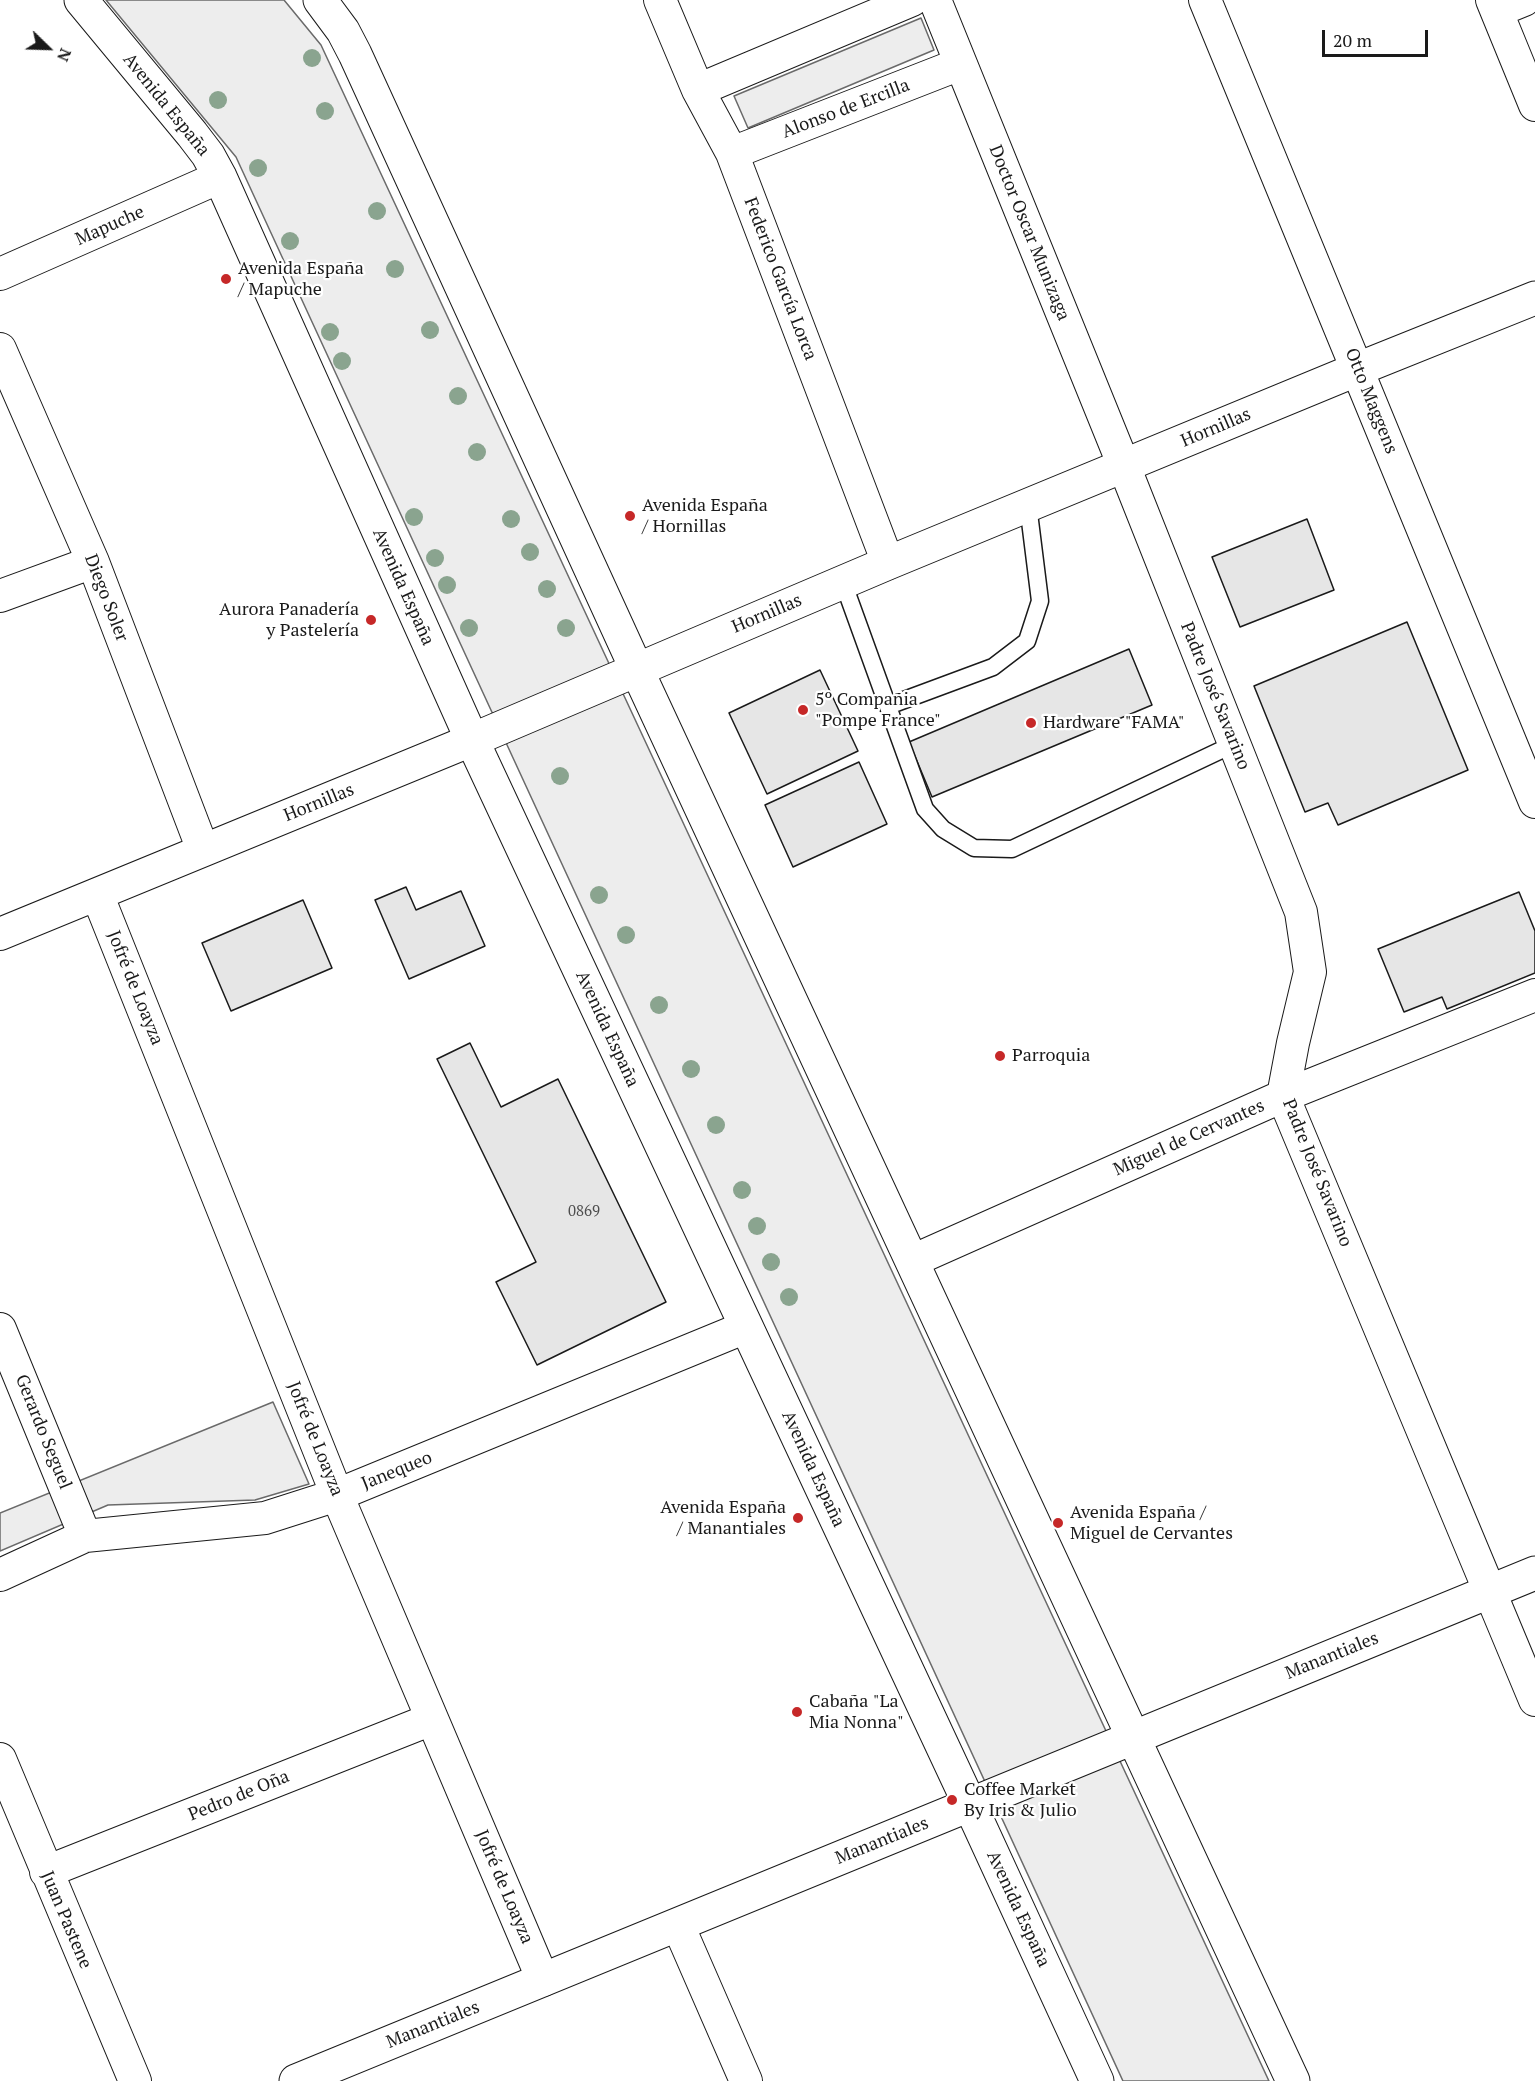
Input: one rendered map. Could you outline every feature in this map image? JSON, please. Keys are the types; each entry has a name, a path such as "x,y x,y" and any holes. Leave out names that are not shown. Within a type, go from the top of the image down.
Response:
{"main road":[{"name":"Avenida España","path":"81,0 192,134 208,155 220,177 472,740 1097,2081"},
{"path":"320,0 343,31 355,54 636,668 1293,2081"},
{"name":"Hornillas","path":"472,740 888,562 1535,298"},
{"name":"Manantiales","path":"297,2081 1535,1573"}],"street":[{"name":"Federico García Lorca","path":"660,0 698,90 732,153 888,562"},
{"path":"698,90 912,0"},
{"name":"Doctor Oscar Munizaga","path":"935,0 1124,466"},
{"name":"Otto Maggens","path":"1205,0 1535,802"},
{"path":"1504,4 1535,105"},
{"name":"Alonso de Ercilla","path":"732,153 960,64"},
{"name":"Mapuche","path":"0,274 220,177"},
{"name":"Diego Soler","path":"0,349 93,562 203,850"},
{"name":"Padre José Savarino","path":"1124,466 1301,912 1310,972 1283,1096 1535,1700"},
{"path":"0,596 93,562"},
{"name":"Hornillas","path":"0,934 472,740"},
{"name":"Jofré de Loayza","path":"97,894 337,1495 543,1980"},
{"name":"Miguel de Cervantes","path":"912,1261 1283,1096 1535,995"},
{"name":"Janequeo","path":"0,1575 85,1536 266,1518 337,1495 746,1327"},
{"name":"Gerardo Seguel","path":"0,1329 85,1536"},
{"name":"Pedro de Oña","path":"46,1872 432,1719"},
{"name":"Juan Pastene","path":"0,1759 135,2081"},
{"path":"678,1925 746,2081"}],"lane":[{"path":"888,706 993,667 1027,641 1040,601 1028,505"},
{"path":"843,582 925,809 943,829 974,848 1012,849 1234,744"}],"shaded area":[{"path":"106,0 284,0 321,45 1269,2081 1123,2081 236,157"},
{"path":"921,18 934,50 748,128 734,96"},
{"path":"273,1402 309,1484 255,1500 108,1505 0,1551 0,1513"}],"building":[{"path":"1307,519 1334,590 1240,627 1212,557"},
{"path":"1407,622 1468,770 1338,825 1328,803 1305,812 1254,686"},
{"name":"Hardware \"FAMA\"","path":"1129,649 1152,705 932,797 909,742"},
{"path":"820,670 858,751 767,794 729,713"},
{"path":"859,762 887,824 793,867 765,805"},
{"path":"406,887 416,910 461,891 485,946 409,979 375,900"},
{"path":"1519,892 1535,931 1535,973 1447,1009 1442,997 1404,1012 1378,949"},
{"path":"303,900 332,968 231,1011 202,943"},
{"path":"470,1043 501,1107 558,1079 666,1302 537,1365 496,1282 536,1262 437,1059"}],"place":[{"name":"Avenida España / Mapuche","path":"226,279"},
{"name":"Avenida España / Hornillas","path":"630,516"},
{"name":"Aurora Panadería y Pastelería","path":"371,620"},
{"name":"5º Compañia \"Pompe France\"","path":"803,710"},
{"name":"Hardware \"FAMA\"","path":"1031,723"},
{"name":"Parroquia","path":"1000,1056"},
{"name":"Avenida España / Manantiales","path":"798,1518"},
{"name":"Avenida España / Miguel de Cervantes","path":"1058,1523"},
{"name":"Cabaña \"La Mia Nonna\"","path":"797,1712"},
{"name":"Coffee Market By Iris & Julio","path":"952,1800"}]}
